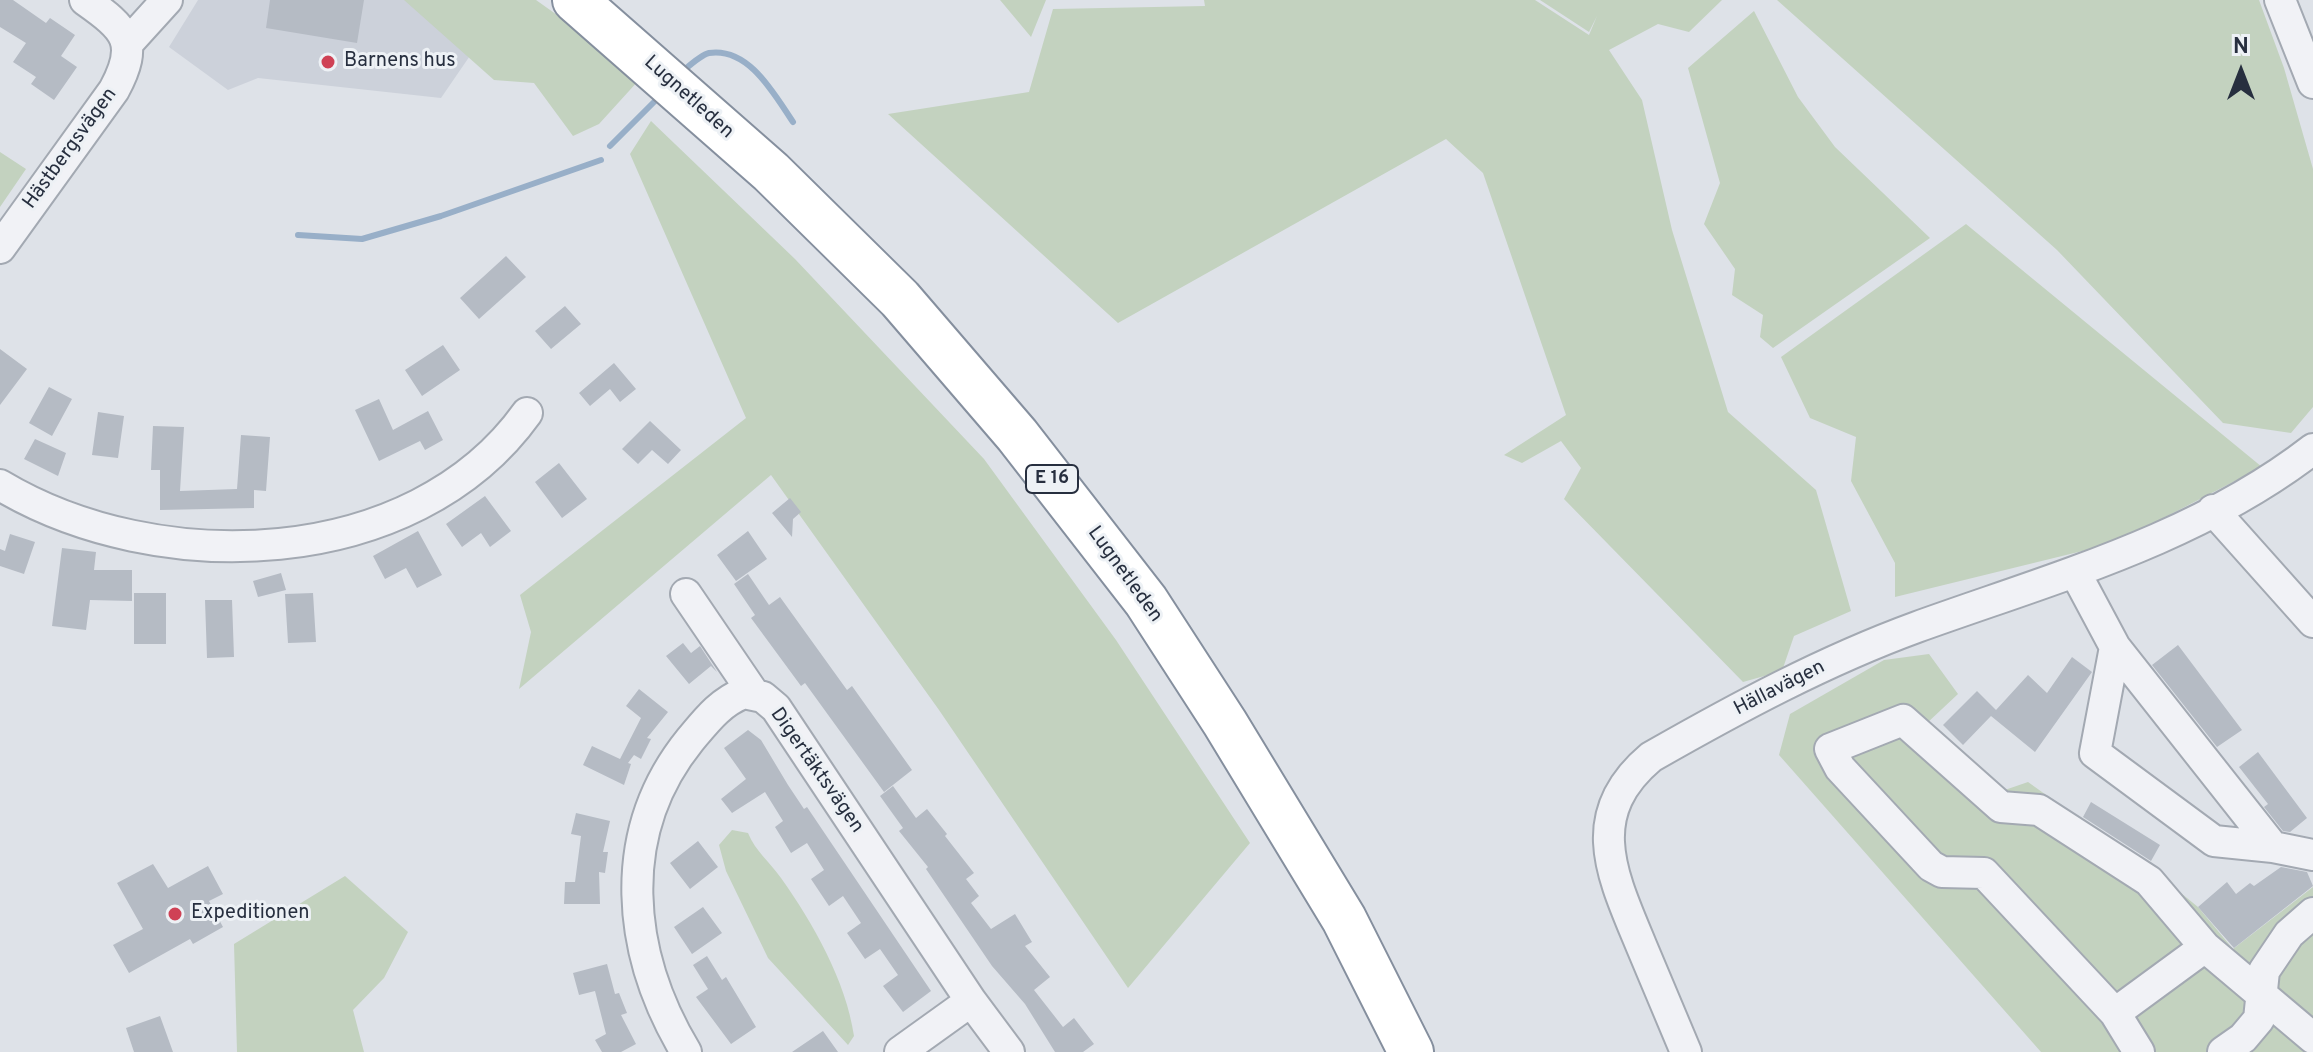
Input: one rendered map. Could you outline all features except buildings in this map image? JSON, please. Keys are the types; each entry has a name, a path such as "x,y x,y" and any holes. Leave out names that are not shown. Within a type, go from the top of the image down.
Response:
{"highway":[{"name":"Lugnetleden","path":"575,0 771,172 900,299 1017,435 1146,601 1225,723 1344,919 1411,1052"}],"street":[{"path":"85,0 116,24 128,44 167,0"},
{"path":"2280,0 2311,77"},
{"name":"Hästbergsvägen","path":"0,248 114,90 127,66 128,44"},
{"path":"0,485 42,508 107,532 203,546 272,545 354,528 436,496 478,469 510,438 527,413"},
{"name":"Hällavägen","path":"1686,1052 1621,897 1607,850 1611,815 1635,770 1651,757 1813,670 1917,628 2076,574 2179,529 2313,449"},
{"path":"2213,510 2313,622"},
{"path":"2076,574 2115,647 2273,847"},
{"path":"686,594 754,694"},
{"path":"2115,647 2095,753 2214,841 2313,855"},
{"name":"Digertäktsvägen","path":"686,1052 666,1019 641,946 636,911 641,843 650,811 679,754 715,711 731,698 754,694 776,708 800,741 971,1001 1009,1052"},
{"path":"2139,1052 2115,1013 1984,873 1942,872 1931,866 1840,768 1830,749 1903,720 2001,807 2039,810 2149,881 2205,947 2313,1038"},
{"path":"2240,1047 2259,1019 2264,971 2289,934 2313,913"},
{"path":"2115,1013 2205,947"},
{"path":"900,1052 971,1001"}],"shaded area":[{"name":"Barnens hus","path":"198,0 417,0 476,47 441,98 258,78 228,90 169,47"}],"green space":[{"path":"404,0 536,0 626,64 639,80 599,124 573,136 534,83 494,80"},
{"path":"1000,0 1046,0 1031,37"},
{"path":"1204,0 1535,0 1589,35 1597,16 1589,32 1540,0 1722,0 1689,32 1658,24 1609,50 1642,100 1672,230 1728,412 1816,490 1851,611 1794,636 1782,671 1743,682 1564,499 1581,468 1561,441 1522,463 1504,455 1566,415 1483,173 1446,139 1118,323 888,114 1029,92 1053,9 1205,6"},
{"path":"1777,0 2259,0 2284,68 2313,169 2313,407 2291,433 2223,423 2057,250"},
{"path":"1754,11 1798,97 1835,147 1930,238 1773,348 1760,337 1763,315 1732,295 1735,269 1704,224 1720,183 1688,68"},
{"path":"651,121 795,259 984,459 1116,640 1250,843 1128,988 939,710 771,475 519,689 531,632 520,595 746,418 630,154"},
{"path":"0,152 26,169 0,207"},
{"path":"1966,224 2262,467 2115,543 1895,597 1895,563 1851,481 1856,437 1810,418 1781,357"},
{"path":"1929,654 1958,694 1926,724 1999,792 2028,782 2165,880 2198,907 2233,949 2313,887 2313,1052 2041,1052 1779,755 1790,714 1884,660"},
{"path":"732,830 748,833 816,933 836,974 850,1015 854,1036 848,1045 768,958 726,871 719,845"},
{"path":"345,876 408,932 384,978 353,1010 364,1052 237,1052 234,944"}],"waterway":[{"path":"683,71 709,53 736,57 769,86 793,122"},
{"path":"610,146 659,97"},
{"path":"298,235 362,239 441,216 601,160"}],"place":[{"name":"Barnens hus","path":"328,62"},
{"name":"Expeditionen","path":"175,914"}]}
